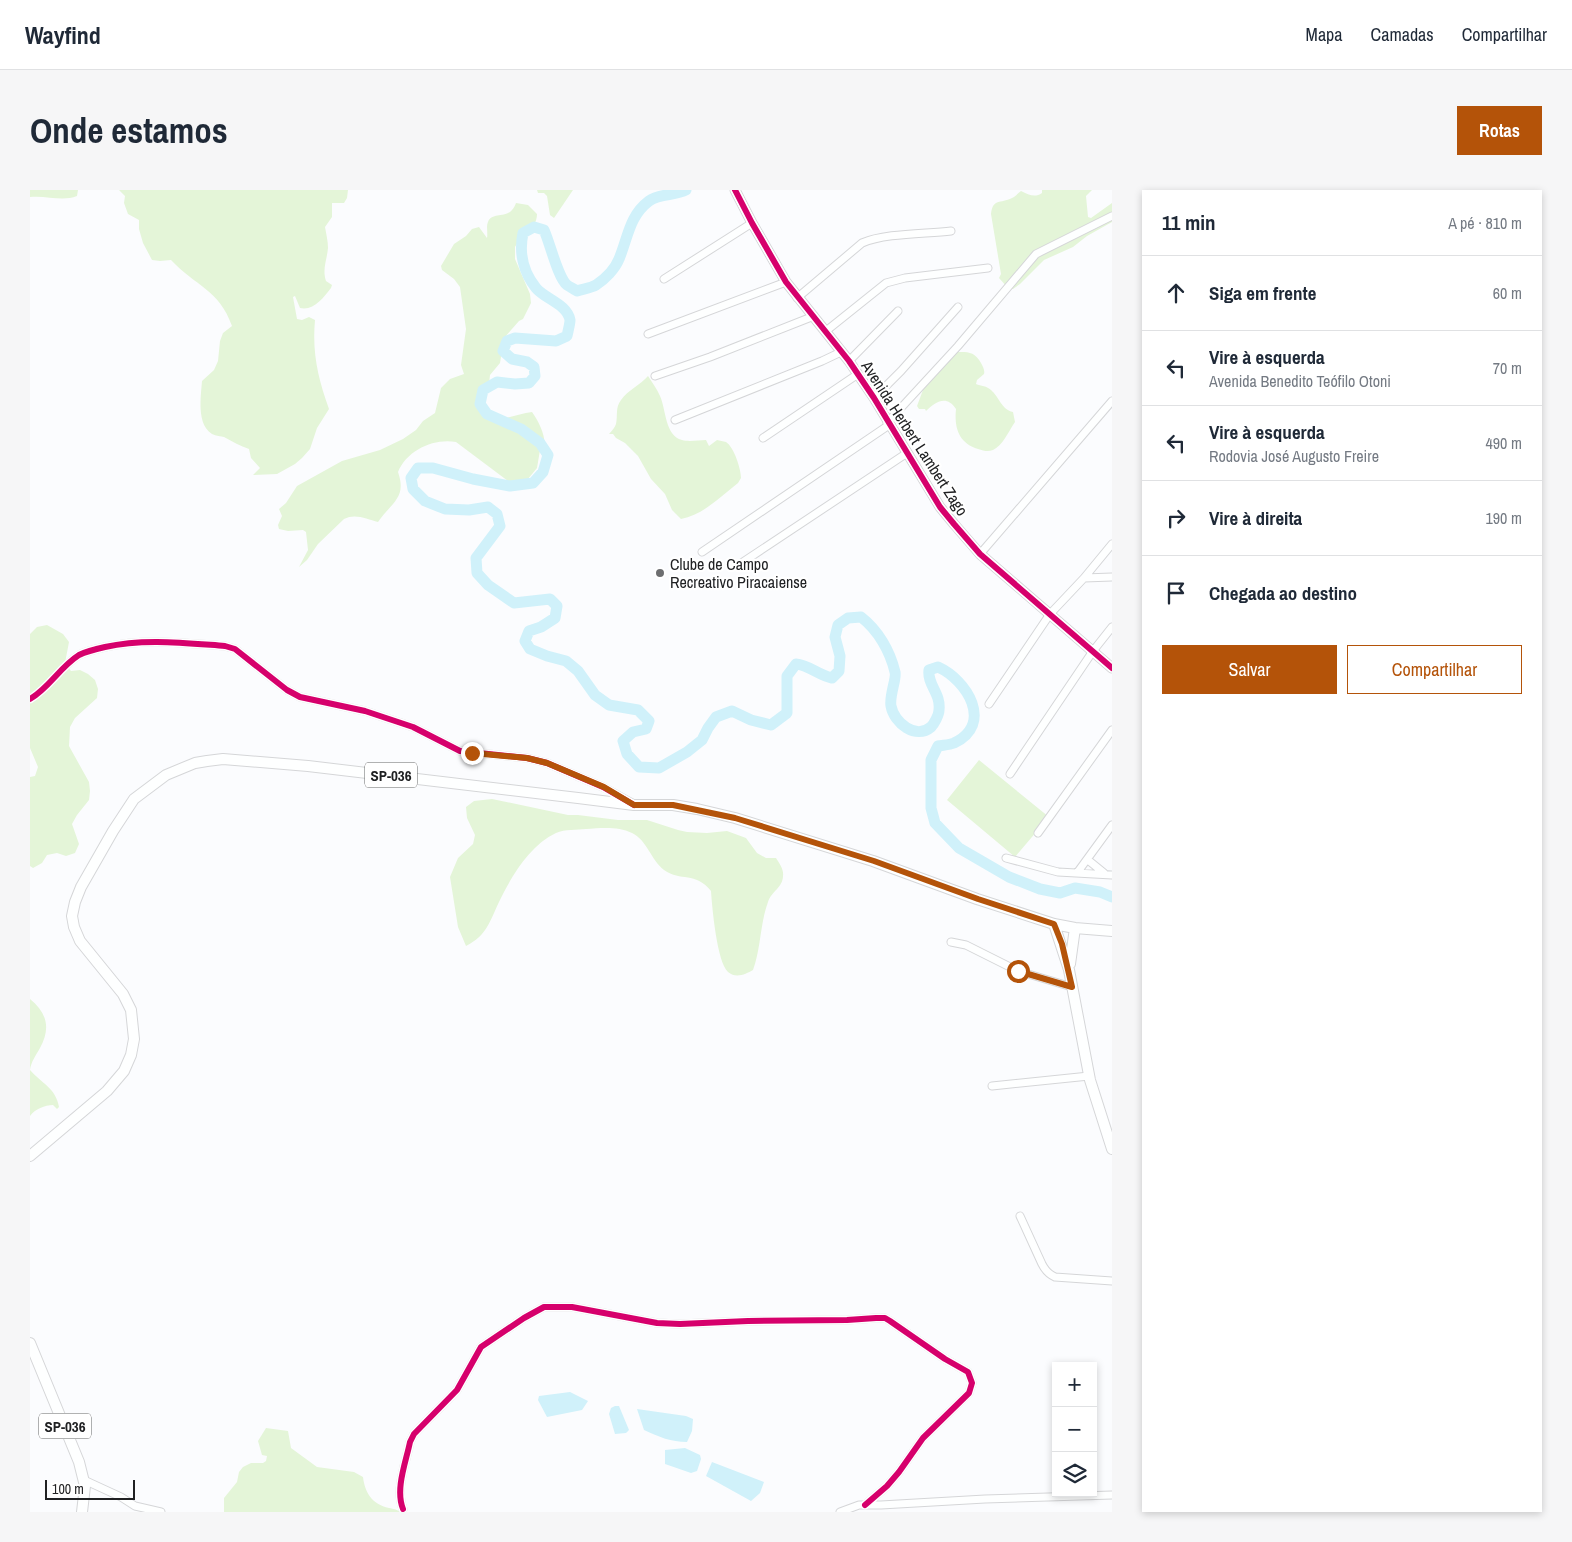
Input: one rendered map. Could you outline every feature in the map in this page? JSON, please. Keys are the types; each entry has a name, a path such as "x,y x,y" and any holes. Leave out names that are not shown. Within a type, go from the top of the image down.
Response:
{"main road":[{"name":"SP-036","path":"30,1156 107,1091 124,1071 131,1055 134,1039 131,1010 123,994 80,941 72,916 74,902 113,831 134,799 166,775 195,763 223,759 327,768 634,805 673,805 735,818 874,861 978,899 1054,924 1075,928"},
{"path":"1054,924 1069,970 1089,1076 1112,1149"},
{"path":"1069,970 1075,928 1112,931"},
{"name":"SP-036","path":"30,1343 51,1390 84,1480 85,1498 82,1512"}],"street":[{"name":"Avenida Herbert Lambert Zago","path":"735,190 786,282 858,374 940,507 980,554 1112,668"},
{"path":"702,552 888,424 958,346 1036,254 1112,216"},
{"path":"664,279 752,223"},
{"path":"797,298 862,243 887,237 951,231"},
{"path":"826,331 886,283 905,278 988,268"},
{"path":"648,334 786,282"},
{"path":"874,398 901,371 958,307"},
{"path":"849,361 898,311"},
{"path":"655,376 710,357 814,316"},
{"path":"675,420 842,352"},
{"path":"763,438 858,374"},
{"path":"980,554 1112,401"},
{"path":"740,564 907,453"},
{"path":"989,704 1050,614 1084,578 1112,544"},
{"path":"1084,578 1112,577"},
{"path":"1010,774 1093,651 1112,627"},
{"path":"30,699 44,689 67,664 80,655 93,650 123,643 155,641 225,646 235,649 287,690 300,696 365,711 413,727 460,751 527,758 547,763 604,787 634,805"},
{"path":"1038,833 1112,730"},
{"path":"1078,873 1112,825"},
{"path":"1006,858 1058,872 1108,874"},
{"path":"1088,860 1108,874"},
{"path":"951,942 966,945 1018,971 1072,987"},
{"path":"992,1086 1089,1076"},
{"path":"1020,1216 1042,1264 1051,1275 1055,1277 1112,1281"},
{"path":"403,1509 400,1491 410,1442 414,1434 457,1390 481,1347 538,1309 556,1306 590,1309 657,1323 680,1324 876,1318 890,1320 945,1359 968,1372 972,1388 965,1398 923,1438 887,1486 865,1505"},
{"path":"84,1480 136,1506 161,1512"},
{"path":"840,1512 860,1504 1112,1495"}],"green space":[{"path":"30,190 78,190 77,196 60,198 30,197"},
{"path":"119,190 348,190 344,203 332,203 332,217 325,227 328,248 324,272 326,281 332,285 331,288 318,303 310,308 300,308 295,296 293,297 297,319 302,320 309,317 315,320 314,343 317,365 329,409 317,428 310,449 295,464 277,474 253,475 260,468 251,458 249,449 224,437 212,434 207,429 201,409 202,381 214,370 218,361 220,341 223,333 232,326 227,314 213,296 171,260 152,260 143,243 139,229 139,220 128,214 124,203 125,196"},
{"path":"537,190 573,190 554,218 550,215 547,196 544,193 538,193"},
{"path":"1042,190 1092,190 1086,196 1088,217 1091,218 1112,203 1112,222 1087,236 1073,247 1044,260 1020,284 1013,289 1008,288 999,278 1001,274 991,214 993,206 995,203 1008,200 1021,191 1034,196 1042,193"},
{"path":"516,203 528,205 537,214 532,228 515,247 515,259 530,294 531,303 523,319 504,338 500,363 490,375 489,384 476,405 481,414 494,419 532,412 541,427 545,445 540,450 537,468 523,485 508,481 456,442 439,442 422,447 402,464 398,472 401,488 397,499 378,522 357,517 344,519 318,544 307,560 299,567 308,550 306,532 303,530 288,531 279,529 278,525 282,516 279,509 286,503 297,486 342,461 380,450 403,439 435,413 441,388 450,379 464,374 461,365 466,329 460,287 454,279 442,270 441,266 454,244 466,236 472,229 479,227 487,238 487,224 490,219 509,212"},
{"path":"953,352 969,353 976,356 984,368 984,374 977,380 976,384 989,389 1006,409 1013,412 1015,422 1002,442 993,450 978,449 962,439 957,428 956,409 949,402 938,402 926,411 925,409 919,409 917,406 926,382"},
{"path":"648,376 660,396 672,433 685,441 706,440 709,446 717,440 726,442 734,453 740,469 741,478 738,483 704,510 689,517 681,519 672,510 665,494 651,479 638,456 625,443 613,434 609,434 616,424 617,409 621,400"},
{"path":"47,625 63,634 69,642 65,663 71,671 80,670 88,674 95,680 98,689 97,698 75,718 70,727 69,746 89,782 90,791 89,800 72,824 79,844 75,853 66,856 57,853 47,855 42,863 33,868 30,866 30,777 35,776 38,767 30,748 30,634 37,627"},
{"path":"979,760 1049,817 1015,857 947,800"},
{"path":"492,799 568,815 618,820 647,820 687,832 727,831 746,838 757,853 766,858 776,858 783,873 781,883 770,898 765,910 758,953 753,970 744,974 734,975 728,972 724,966 716,934 711,891 699,881 670,874 660,866 642,840 632,833 615,828 567,830 556,833 538,845 515,872 483,933 466,946 458,927 450,877 458,858 473,844 475,835 467,818 466,807 474,801"},
{"path":"30,999 44,1015 46,1027 43,1041 30,1070"},
{"path":"30,1070 55,1095 59,1107 57,1109 53,1105 47,1106 37,1109 30,1116"},
{"path":"266,1428 288,1431 291,1448 317,1467 354,1472 363,1477 368,1493 374,1501 400,1512 224,1512 224,1498 237,1482 239,1472 243,1467 251,1463 263,1463 266,1461 267,1456 262,1455 258,1441"}],"water":[{"path":"570,1392 588,1401 582,1410 547,1417 538,1400 539,1396"},
{"path":"619,1406 629,1430 626,1433 615,1434 609,1414 611,1408"},
{"path":"637,1409 686,1416 693,1419 692,1431 687,1442 665,1439 644,1430"},
{"path":"685,1448 700,1455 701,1459 697,1471 691,1473 665,1464 665,1450"},
{"path":"712,1462 764,1482 760,1493 751,1501 706,1476"}],"waterway":[{"path":"686,190 653,198 642,207 633,220 617,263 606,277 589,288 577,291 567,285 557,268 544,230 534,227 523,233 522,255 525,269 536,288 568,314 570,320 567,336 556,341 515,338 507,341 503,351 512,359 527,362 534,367 535,376 529,383 497,382 483,390 480,404 487,414 521,429 540,443 548,455 543,472 533,483 510,486 473,479 433,468 418,468 411,478 413,489 425,501 445,509 469,510 488,507 497,514 500,526 476,558 477,573 488,585 514,603 550,599 557,606 555,618 541,627 529,631 525,641 530,649 566,661 578,671 595,695 609,705 638,710 649,721 646,729 633,732 623,741 627,754 639,767 659,768 687,752 702,740 716,717 732,711 751,720 771,725 787,713 787,676 796,664 832,678 839,671 840,656 835,637 838,625 848,618 861,617 873,628 890,656 895,675 891,706 896,718 906,728 919,732 925,731 934,724 938,714 938,699 930,680 929,670 938,667 949,673 966,692 972,703 974,714 972,725 966,735 954,743 938,746 931,760 931,808 935,823 959,848 1009,877 1040,889 1060,893 1075,888 1100,892 1112,897"}],"cycle path":[{"path":"735,190 786,282 849,361 874,398 940,507 980,554 1112,668"},
{"path":"30,699 43,689 72,660 92,650 120,644 150,642 225,646 235,649 287,690 300,697 365,711 413,727 460,751 527,758 547,763 603,787 634,805"},
{"path":"403,1509 400,1493 401,1484 410,1442 414,1434 457,1390 481,1347 544,1307 572,1307 657,1323 680,1324 876,1318 885,1318 890,1321 945,1359 968,1372 972,1383 969,1393 923,1438 887,1486 865,1505"}],"place":[{"name":"Clube de Campo Recreativo Piracaiense","path":"660,573"}],"route":[{"path":"472,753 527,758 547,763 604,787 634,805 673,805 735,818 874,861 978,899 1054,924 1062,944 1072,987 1018,971"}]}
